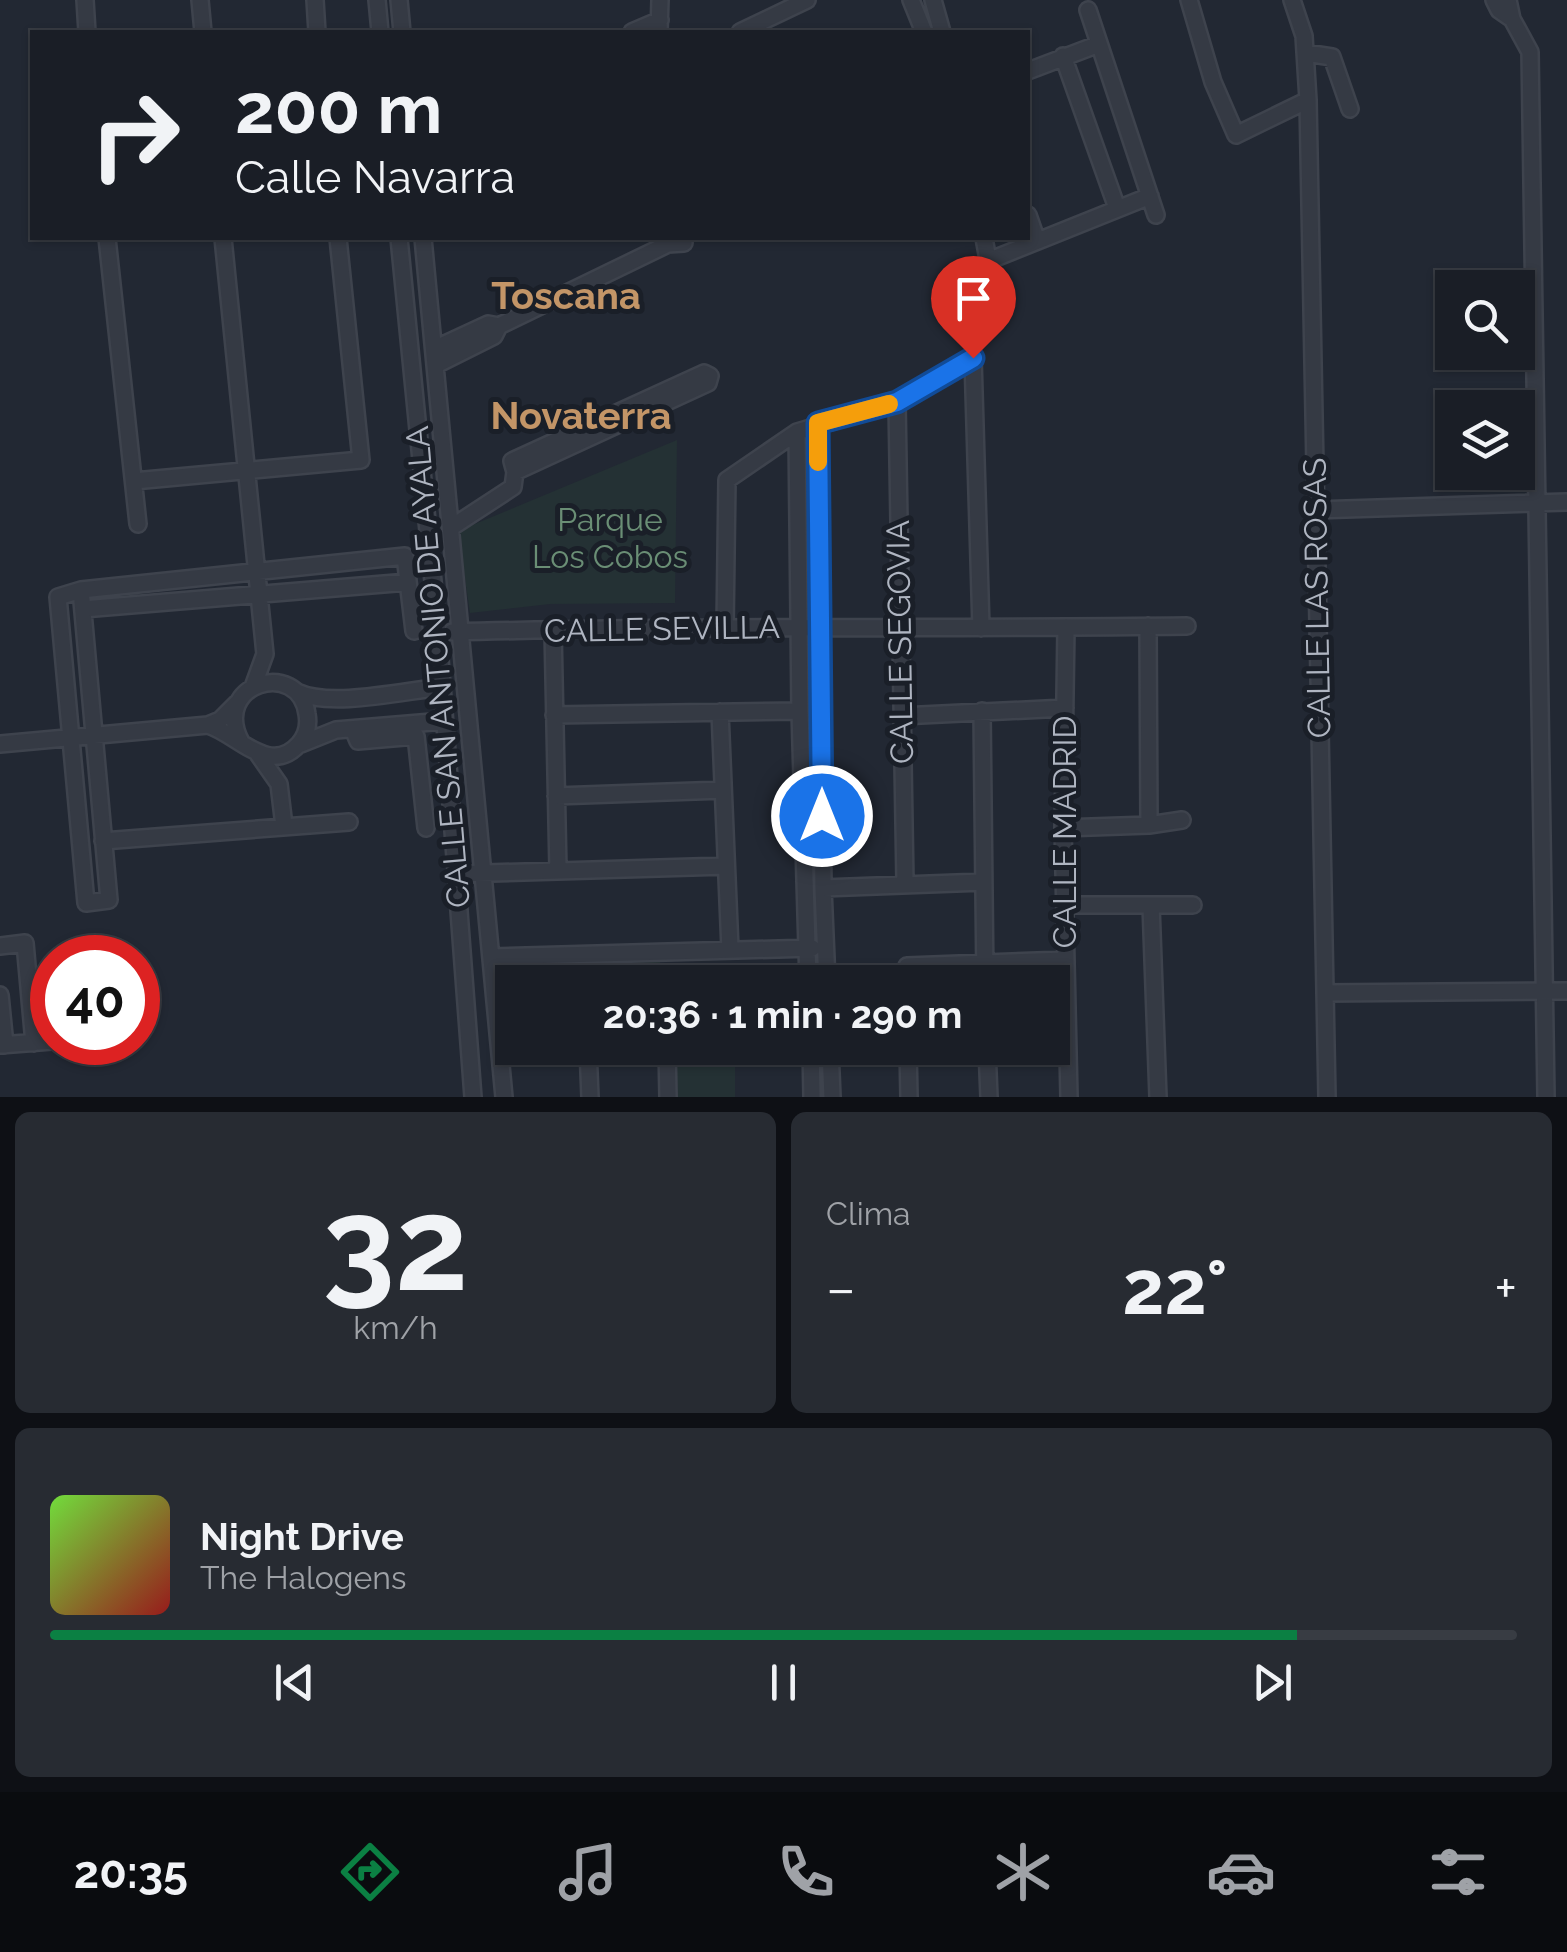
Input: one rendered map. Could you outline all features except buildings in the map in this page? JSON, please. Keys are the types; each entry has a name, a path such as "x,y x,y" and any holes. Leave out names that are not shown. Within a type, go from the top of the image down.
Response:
{"street":[{"path":"85,0 87,30"},
{"path":"200,0 203,30"},
{"path":"314,0 317,30"},
{"path":"377,0 380,30"},
{"path":"659,26 660,0"},
{"path":"744,30 807,0"},
{"path":"911,0 923,30"},
{"path":"933,0 941,30"},
{"path":"1189,0 1213,82 1236,135 1308,100"},
{"name":"CALLE LAS ROSAS","path":"1292,0 1304,36 1308,100 1327,1097"},
{"path":"402,30 403,2"},
{"path":"1508,6 1530,52 1546,1097"},
{"path":"1088,10 1156,215"},
{"path":"1030,71 1099,44"},
{"path":"1306,54 1332,57 1350,109"},
{"path":"1063,56 1117,208"},
{"path":"988,261 1150,196"},
{"path":"1030,221 1037,241"},
{"path":"107,240 138,524"},
{"path":"224,240 265,654 253,687"},
{"path":"134,481 361,460 338,240"},
{"name":"CALLE SAN ANTONIO DE AYALA","path":"399,240 438,632 473,1097"},
{"path":"423,240 504,1097"},
{"path":"984,240 994,292"},
{"path":"435,357 494,336 499,326 668,244 684,244"},
{"path":"725,628 726,480 797,432 897,402 973,358 981,628"},
{"path":"415,400 439,399"},
{"name":"CALLE SEGOVIA","path":"897,402 905,883"},
{"path":"452,527 513,487 516,472 512,461 628,414"},
{"path":"818,423 822,888 826,965"},
{"path":"797,432 808,965"},
{"path":"1316,510 1567,502"},
{"path":"82,590 109,900 86,903 58,597 82,590 404,556 414,631"},
{"path":"83,609 408,582"},
{"path":"1148,626 1149,825"},
{"name":"CALLE SEVILLA","path":"438,632 1186,626"},
{"name":"CALLE MADRID","path":"1066,627 1063,828 1069,1097"},
{"path":"553,630 558,870"},
{"path":"265,654 307,711 304,736 278,784"},
{"path":"0,744 208,725 220,720 253,687 264,683 290,688 311,698 332,700 442,687"},
{"path":"416,690 420,722"},
{"path":"238,702 234,722 241,742"},
{"path":"901,716 1065,708"},
{"path":"554,716 800,711"},
{"path":"982,711 984,963"},
{"path":"720,712 730,949"},
{"path":"258,754 274,756 314,736 353,729 444,721"},
{"path":"208,725 258,754 278,784 284,826"},
{"path":"353,729 358,741 416,736 426,828"},
{"path":"556,796 723,790"},
{"path":"1063,828 1182,820"},
{"path":"103,841 349,822"},
{"path":"455,874 726,866"},
{"path":"822,888 983,882"},
{"path":"1065,904 1193,905"},
{"path":"1150,905 1158,1097"},
{"path":"0,946 24,943 30,1002"},
{"path":"492,957 826,948"},
{"path":"970,965 1065,960"},
{"path":"1325,993 1567,992"},
{"path":"0,995 2,1045 30,1042"},
{"path":"589,1065 590,1097"},
{"path":"667,1065 668,1097"},
{"path":"811,1065 812,1097"},
{"path":"831,1065 832,1097"},
{"path":"908,1065 909,1097"},
{"path":"987,1065 988,1097"}],"green space":[{"name":"Parque Los Cobos","path":"677,440 675,603 550,604 470,613 458,531"},
{"path":"598,962 660,962 660,965"},
{"path":"676,1065 735,1065 735,1097 678,1097"}],"slow traffic":[{"path":"818,462 818,423 889,404"}],"district":[{"name":"Toscana","path":"566,296"},
{"name":"Novaterra","path":"581,416"}],"route":[{"path":"822,816 818,423 897,402 973,358"}]}
